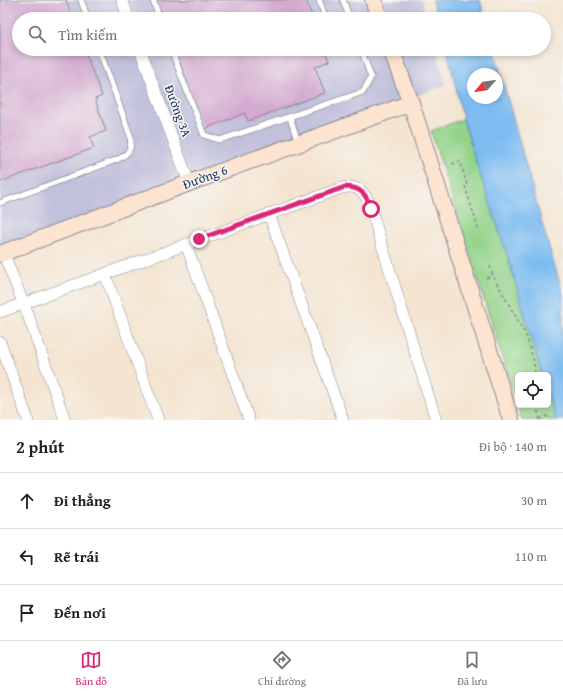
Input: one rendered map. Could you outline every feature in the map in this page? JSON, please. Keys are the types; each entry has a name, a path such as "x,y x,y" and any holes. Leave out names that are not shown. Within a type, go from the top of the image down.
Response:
{"street":[{"path":"122,0 126,12"},
{"path":"373,0 377,12"},
{"name":"Đường 3A","path":"143,56 189,183"},
{"path":"394,56 411,103 511,420"},
{"name":"Đường 6","path":"2,253 189,183 411,103"},
{"path":"0,312 345,187 355,188 363,193 369,203 436,420"},
{"path":"269,214 343,420"},
{"path":"186,244 249,420"},
{"path":"2,253 23,304 65,420"},
{"path":"105,274 158,420"},
{"path":"0,342 28,420"}],"lane":[{"path":"81,0 85,12"},
{"path":"153,0 157,12"},
{"path":"319,0 323,12"},
{"path":"343,0 347,12"},
{"path":"0,202 116,160 129,151 131,145 130,136 101,56"},
{"path":"174,56 204,135 220,140 363,92 371,77 364,56"},
{"path":"290,117 298,144"}],"path":[{"path":"452,164 460,161 467,185 465,186 479,232"},
{"path":"490,266 493,276 526,335 534,362 535,372"},
{"path":"486,278 493,276"},
{"path":"537,408 540,419 547,416 548,420"}],"shaded area":[{"path":"0,0 422,0 425,12 12,12 12,56 438,56 446,85 0,248"}],"green space":[{"path":"463,119 509,260 541,372 515,372 515,398 431,131"},
{"path":"551,404 556,420 522,420 518,408 551,408"}],"water":[{"path":"432,0 480,0 483,12 436,12"},
{"path":"449,56 496,56 499,68 467,68 467,104 503,104 503,82 563,294 563,420 556,420 551,404 551,372 541,372 509,260 463,119"}],"building":[{"path":"0,0 66,0 70,12 12,12 12,56 87,56 102,96 95,99 106,131 90,137 94,148 0,182"},
{"path":"154,0 306,0 310,12 162,12 161,10 158,11"},
{"path":"175,56 327,56 329,61 315,67 325,93 248,121 245,113 204,129 184,86 188,84 178,58 176,59"}],"route":[{"path":"199,239 345,187 355,188 363,193 371,209"}]}
